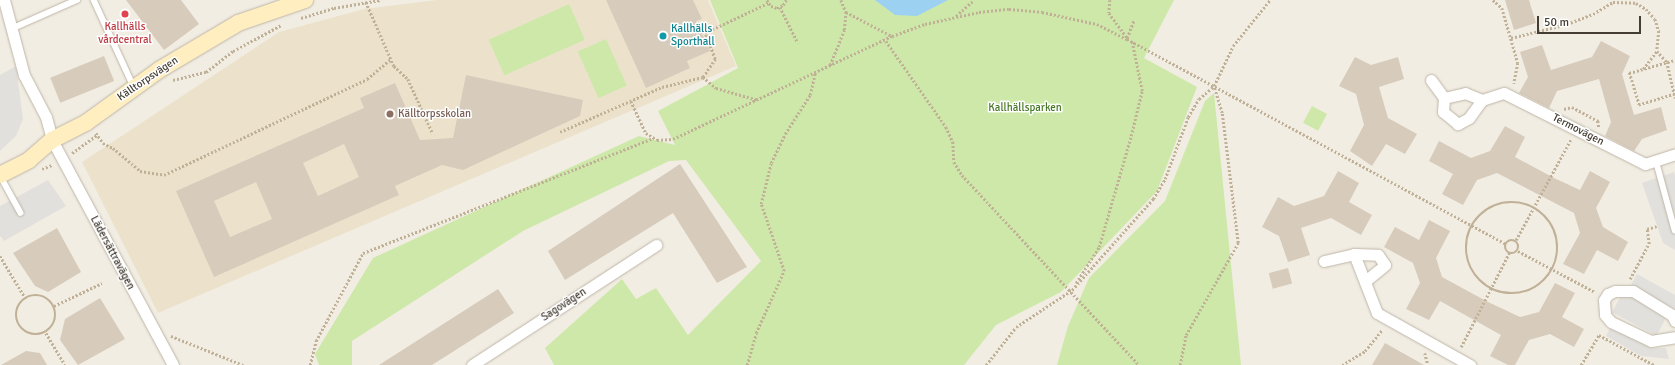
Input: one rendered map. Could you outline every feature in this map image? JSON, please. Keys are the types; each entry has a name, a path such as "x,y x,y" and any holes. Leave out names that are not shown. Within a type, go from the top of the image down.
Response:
{"street":[{"name":"Lädersättravägen","path":"4,0 24,75 46,117 52,140 173,365"},
{"name":"Källtorpsvägen","path":"0,175 29,160 52,140 87,122 135,87 238,23 305,0"},
{"path":"1431,80 1444,98 1444,112 1458,124 1469,118 1482,100 1466,93 1444,98"},
{"name":"Termovägen","path":"1482,100 1504,93 1645,164 1675,154"},
{"name":"Sagovägen","path":"472,365 656,245"},
{"path":"1324,262 1354,254 1378,255 1385,265 1365,281"},
{"path":"1354,254 1376,312 1470,365"},
{"path":"1675,321 1672,315 1663,308 1633,291 1625,289 1608,294 1606,298 1605,315 1611,322 1651,341 1675,337"}],"lane":[{"path":"11,29 77,0"},
{"path":"94,0 135,87"},
{"path":"1656,160 1675,230"},
{"path":"0,175 21,213"}],"path":[{"path":"299,19 366,2 380,0"},
{"path":"560,132 662,87 703,77 715,59 704,33 767,1 774,8 780,7 786,0"},
{"path":"829,66 844,30 846,12 841,0"},
{"path":"956,16 974,0"},
{"path":"1110,0 1109,13 1127,39"},
{"path":"986,365 1016,327 1072,290 1153,199 1165,179 1188,117 1199,98 1214,86 1233,46 1270,0"},
{"path":"1493,0 1502,8 1518,63 1511,96"},
{"path":"366,2 394,66 408,79 433,134"},
{"path":"1511,38 1593,14 1613,2 1636,2 1646,9 1654,19 1659,31 1658,51 1642,69"},
{"path":"780,7 798,43"},
{"path":"631,101 639,123 646,133 654,138 665,141 673,139 815,74 829,66 886,41 892,36 956,16 1009,9 1042,12 1096,24 1127,39 1506,244 1509,253 1455,357"},
{"path":"846,12 892,36"},
{"path":"1127,39 1134,20"},
{"path":"170,81 206,72 256,36 285,24"},
{"path":"886,41 949,132 953,142 954,162 962,175 1038,260 1072,290 1139,365"},
{"path":"1072,290 1099,246 1131,136 1142,91 1132,42"},
{"path":"1658,51 1667,62 1675,98"},
{"path":"97,135 103,143 113,148 140,171 164,176 367,79 391,59"},
{"path":"1674,94 1639,105 1629,73 1675,60"},
{"path":"747,365 756,333 784,271 761,204 771,163 810,95 815,74"},
{"path":"703,77 716,88 758,100"},
{"path":"1180,365 1186,335 1238,243 1222,113 1214,86"},
{"path":"1516,240 1576,129"},
{"path":"310,365 316,342 363,253 654,138"},
{"path":"1523,202 1535,207 1550,222 1559,241 1558,256 1554,270 1545,281 1533,290 1519,294 1505,294 1491,289 1475,274 1466,255 1466,240 1471,226 1478,216 1499,203 1523,202"},
{"path":"1625,289 1649,244 1647,229 1657,226"},
{"path":"1506,244 1509,240 1516,240"},
{"path":"1516,240 1519,244 1518,251"},
{"path":"1509,253 1518,251 1606,298"},
{"path":"0,256 26,299"},
{"path":"54,306 102,283"},
{"path":"38,296 50,300 54,306 54,324 46,333 33,335 22,328 18,323 18,309 26,299 38,296"},
{"path":"152,328 243,365"},
{"path":"1342,365 1366,351 1382,330 1388,333"},
{"path":"46,333 65,365"},
{"path":"1581,365 1599,335 1654,365"},
{"path":"1419,349 1425,352 1428,365"}],"shaded area":[{"name":"Källtorpsskolan","path":"437,0 708,0 736,66 158,313 82,162 279,32 364,9"},
{"path":"16,66 23,119 16,136 0,151 0,75"},
{"path":"1674,172 1675,250 1663,243 1642,183"},
{"path":"48,180 66,206 4,241 0,236 0,206"},
{"path":"1637,274 1675,295 1675,309 1631,285"},
{"path":"1623,292 1667,315 1656,336 1612,312"},
{"path":"1611,326 1651,348 1666,348 1669,359 1641,356 1606,336"}],"green space":[{"name":"Kallhällsparken","path":"710,0 1174,0 1144,58 1197,87 1157,191 1061,292 996,325 964,365 554,365 545,348 622,279 636,299 656,288 688,335 761,261 686,160 669,161 523,231 352,341 352,365 319,365 315,354 373,258 639,136 675,145 658,111 738,68"},
{"path":"569,4 585,40 504,75 489,40"},
{"path":"606,39 627,86 598,98 578,52"},
{"path":"1214,93 1241,365 1057,365 1068,326 1089,278 1165,201 1205,101"},
{"path":"1312,106 1327,114 1318,131 1303,123"}],"water":[{"path":"875,0 948,0 917,16 895,15"}],"building":[{"path":"126,0 181,0 199,24 164,50"},
{"name":"Kallhälls Sporthall","path":"606,0 693,0 702,19 696,21 710,51 687,61 690,68 646,88"},
{"path":"1505,0 1529,0 1536,23 1514,30"},
{"path":"1601,41 1630,56 1622,74 1634,115 1661,107 1667,130 1642,139 1634,151 1605,136 1611,122 1599,79 1557,91 1549,108 1519,93 1528,77 1520,52 1542,45 1551,70 1592,57"},
{"path":"104,56 114,81 60,103 50,78"},
{"path":"1355,57 1371,65 1398,57 1404,79 1379,87 1388,118 1417,134 1405,154 1386,144 1372,166 1350,151 1364,125 1356,94 1339,86"},
{"path":"466,75 583,100 580,116 463,170 442,165 395,186 399,195 214,277 176,191 364,108 360,98 395,83 420,140 453,138","holes":["344,144 359,177 318,196 303,163","256,182 272,219 230,237 214,201"]},
{"path":"1505,126 1525,137 1515,157 1554,178 1580,190 1590,171 1610,182 1596,208 1603,227 1628,242 1618,261 1597,250 1584,274 1563,264 1580,233 1574,213 1497,173 1477,180 1463,205 1442,194 1453,174 1429,161 1439,141 1471,158 1490,151"},
{"path":"680,164 747,267 717,283 673,213 565,280 548,251"},
{"path":"1338,171 1359,183 1349,202 1372,215 1361,235 1331,218 1301,228 1310,255 1288,262 1279,236 1262,227 1278,197 1294,206 1324,196"},
{"path":"1429,220 1450,231 1436,258 1442,277 1488,302 1520,317 1539,312 1555,283 1575,293 1562,317 1584,329 1574,347 1550,334 1529,340 1515,365 1508,365 1490,356 1501,335 1440,301 1429,320 1406,309 1420,283 1413,263 1384,247 1395,227 1419,240"},
{"path":"57,228 81,272 48,292 35,286 13,253"},
{"path":"1288,268 1292,283 1273,289 1269,273"},
{"path":"498,289 514,313 432,365 379,365"},
{"path":"100,298 125,339 78,365 60,340 65,319"},
{"path":"1385,343 1424,365 1372,365"},
{"path":"26,351 40,353 47,365 1,365"}],"place":[{"name":"Kallhälls vårdcentral","path":"125,14"},
{"name":"Kallhälls Sporthall","path":"663,36"},
{"name":"Källtorpsskolan","path":"390,114"}]}
